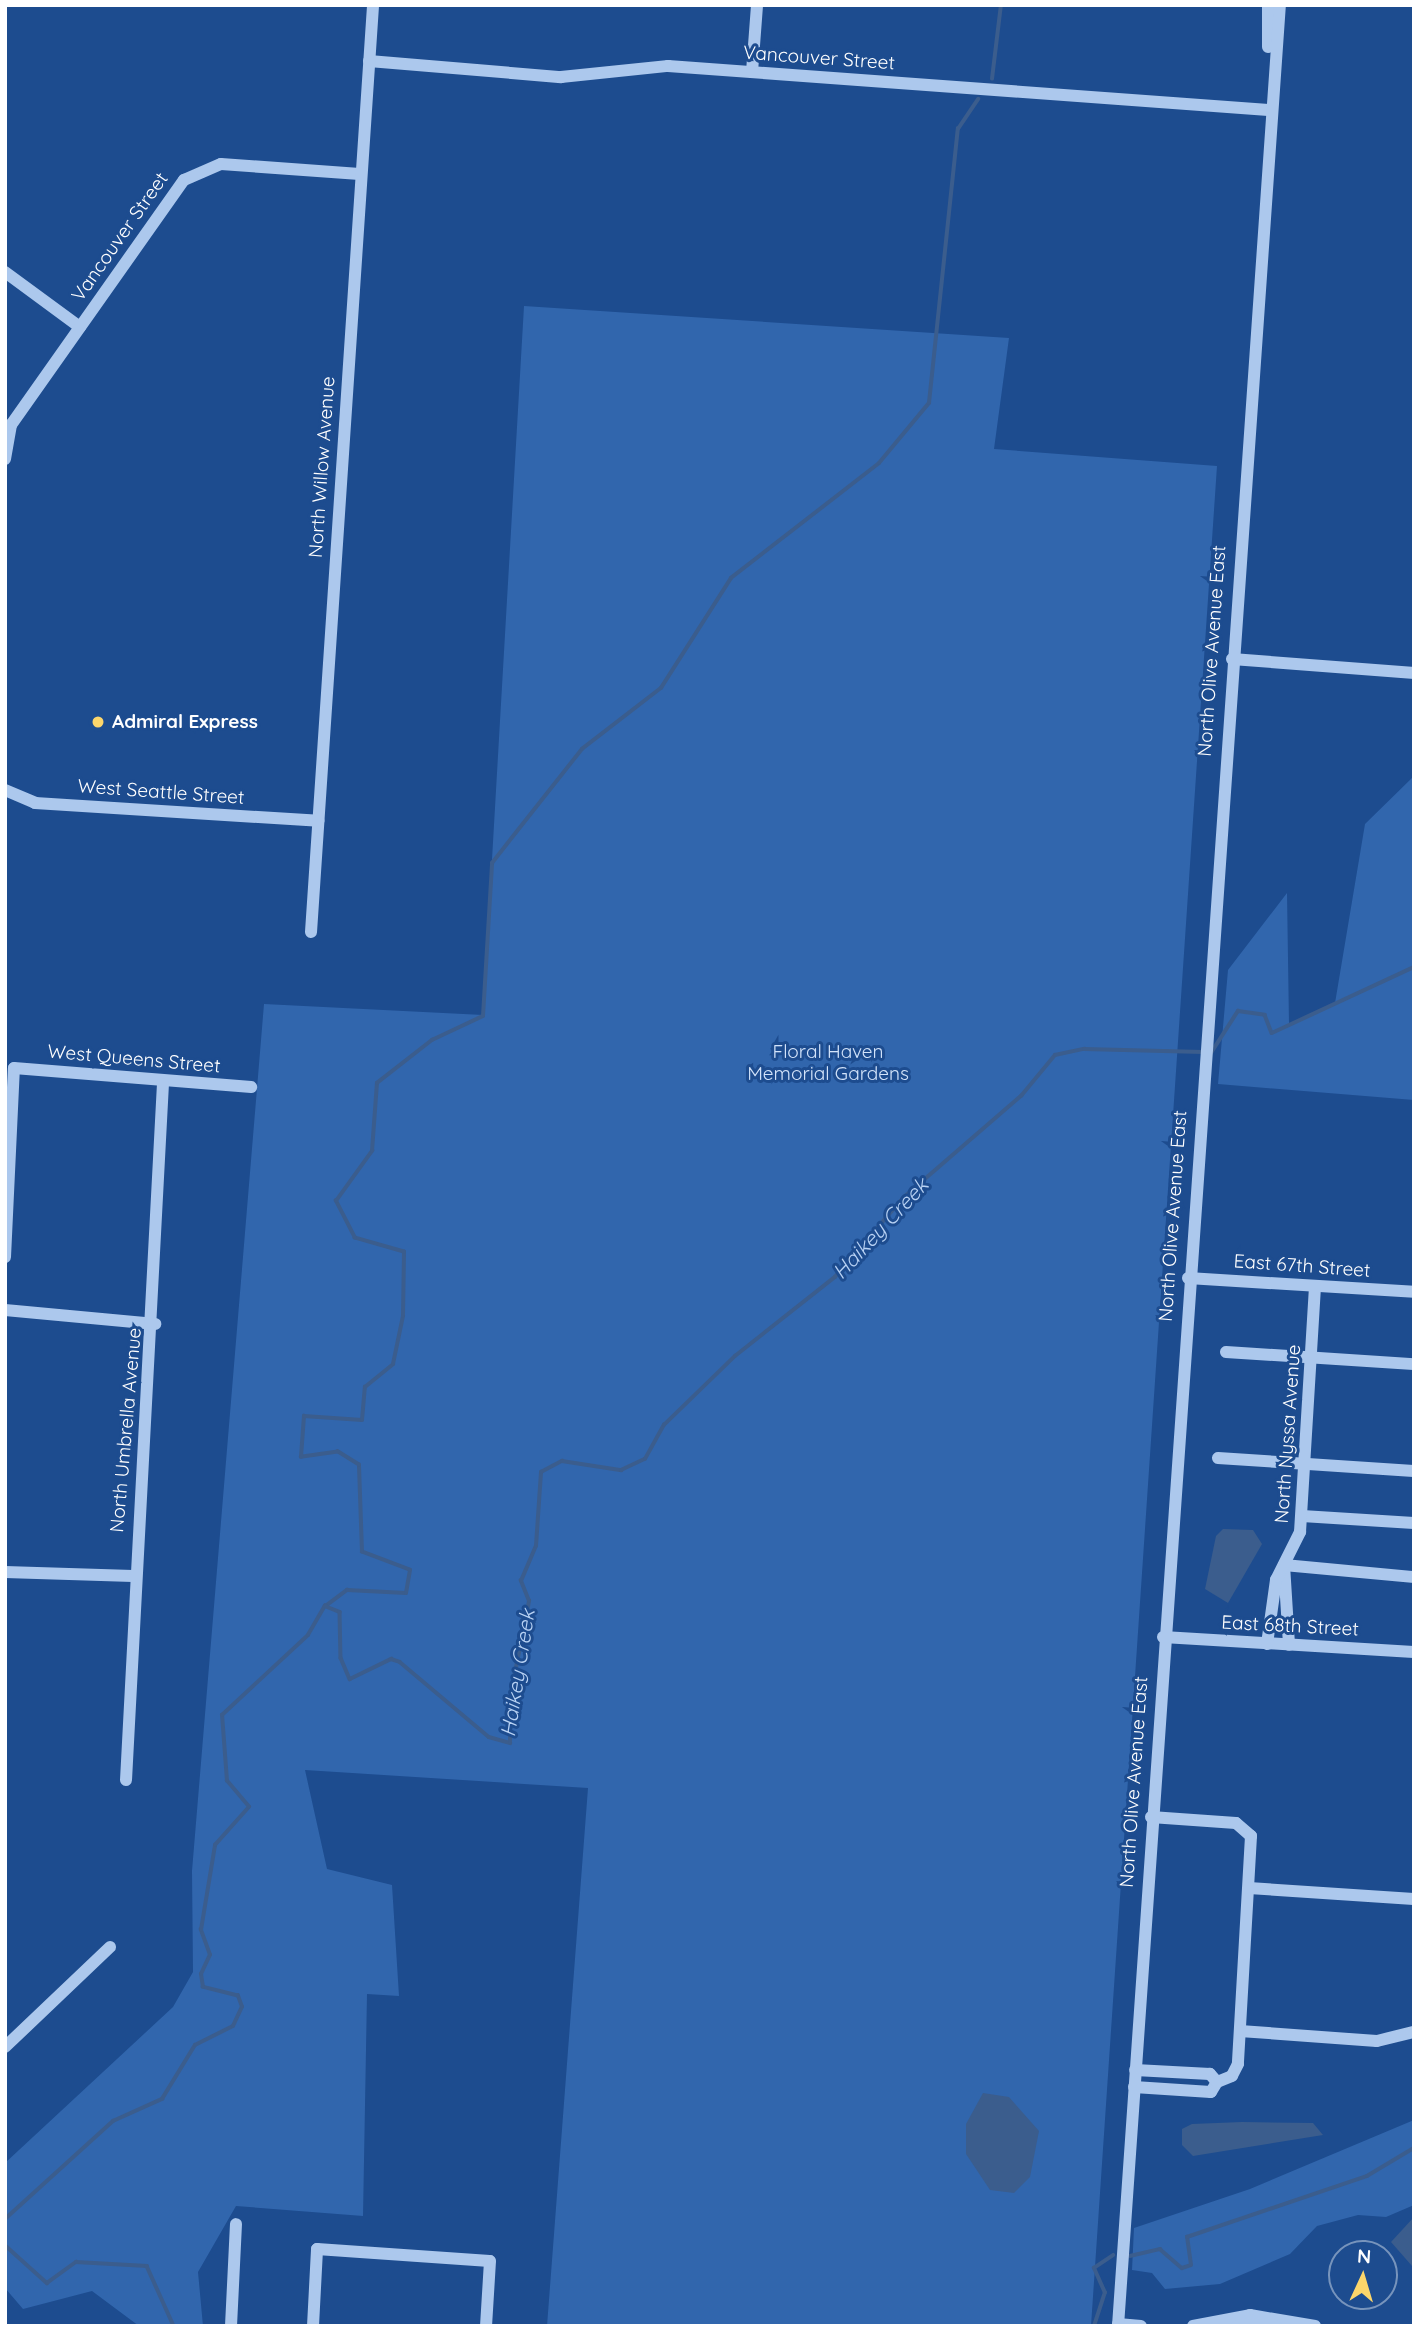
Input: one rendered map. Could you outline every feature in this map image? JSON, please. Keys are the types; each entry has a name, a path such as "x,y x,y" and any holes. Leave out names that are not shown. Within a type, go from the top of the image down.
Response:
{"street":[{"name":"North Willow Avenue","path":"311,932 373,5"},
{"path":"752,72 757,5"},
{"name":"North Olive Avenue East","path":"1268,5 1268,110"},
{"name":"North Olive Avenue East","path":"1118,2325 1268,110 1280,5"},
{"name":"Vancouver Street","path":"369,61 540,76 644,65 1268,110"},
{"name":"Vancouver Street","path":"5,459 11,425 173,190 200,169 221,164 360,174"},
{"path":"5,272 80,327"},
{"path":"1232,659 1414,673"},
{"name":"West Seattle Street","path":"5,790 35,803 318,821"},
{"name":"West Queens Street","path":"5,1257 14,1068 163,1084 251,1087"},
{"name":"North Umbrella Avenue","path":"126,1780 134,1576 155,1324 163,1084"},
{"name":"East 67th Street","path":"1188,1278 1414,1292"},
{"name":"North Nyssa Avenue","path":"1267,1644 1284,1565 1302,1516 1317,1302 1315,1286"},
{"path":"5,1310 155,1324"},
{"path":"1226,1352 1414,1364"},
{"path":"1218,1458 1414,1471"},
{"path":"1302,1516 1414,1523"},
{"path":"1284,1565 1414,1577"},
{"name":"North Nyssa Avenue","path":"1284,1565 1289,1645"},
{"path":"5,1572 134,1576"},
{"name":"East 68th Street","path":"1163,1637 1414,1652"},
{"path":"1134,2087 1211,2092 1217,2082 1236,2072 1249,1888 1247,1828 1151,1816"},
{"path":"1249,1888 1414,1899"},
{"path":"5,2047 110,1947"},
{"path":"1240,2031 1377,2041 1414,2032"},
{"path":"1135,2070 1210,2074 1217,2082"},
{"path":"1185,2090 1186,2073"},
{"path":"231,2326 236,2224"},
{"path":"313,2326 317,2249 490,2261 486,2326"},
{"path":"1193,2326 1250,2315 1315,2326"},
{"path":"1118,2325 1140,2326"},
{"path":"1237,2326 1276,2326"}],"green space":[{"name":"Floral Haven Memorial Gardens","path":"524,306 1009,338 994,449 1217,466 1091,2326 547,2326 588,1788 305,1770 327,1869 392,1885 399,1996 367,1994 363,2216 236,2206 198,2272 203,2326 139,2326 92,2291 23,2309 5,2288 5,2163 173,2007 193,1972 192,1871 264,1004 483,1015"},
{"path":"1414,776 1414,1100 1218,1084 1228,970 1287,893 1289,1024 1335,1003 1365,824"},
{"path":"1414,2120 1414,2205 1386,2217 1358,2215 1317,2226 1290,2254 1220,2284 1165,2289 1152,2273 1132,2270 1134,2228 1250,2189"}],"shaded area":[{"path":"1223,1529 1253,1530 1262,1544 1228,1603 1205,1589 1216,1536"},
{"path":"983,2093 1009,2097 1039,2131 1030,2177 1014,2193 990,2190 966,2154 966,2124"},
{"path":"1313,2123 1323,2135 1193,2156 1182,2145 1182,2129 1192,2124"},
{"path":"1414,2217 1414,2266 1398,2250 1398,2240 1393,2240"}],"waterway":[{"path":"992,79 1001,5"},
{"path":"327,1605 347,1590 406,1593 410,1570 362,1552 359,1465 338,1452 301,1457 304,1416 362,1420 365,1387 393,1364 403,1316 404,1252 355,1238 336,1201 372,1151 377,1083 432,1040 483,1016 492,863 582,749 661,688 731,578 879,463 929,403 958,129 978,99"},
{"name":"Haikey Creek","path":"1211,1053 1238,1011 1265,1015 1272,1033 1414,967"},
{"name":"Haikey Creek","path":"5,2219 113,2121 162,2099 195,2045 233,2026 242,2007 238,1996 203,1987 201,1974 210,1955 201,1930 215,1845 249,1807 227,1781 222,1715 308,1635 325,1606 340,1612 341,1658 350,1679 391,1659 400,1662 489,1737 510,1743 511,1693 529,1601 521,1581 536,1546 541,1472 562,1461 621,1470 645,1459 664,1425 735,1356 835,1277 904,1197 1021,1096 1055,1055 1084,1049 1203,1052"},
{"path":"1130,2256 1160,2249 1182,2268 1191,2265 1187,2237 1367,2176 1414,2148"},
{"name":"Haikey Creek","path":"5,2245 47,2283 76,2262 147,2266 174,2326"},
{"path":"1094,2326 1105,2293 1094,2268 1113,2255"}],"place":[{"name":"Admiral Express","path":"98,722"}]}
